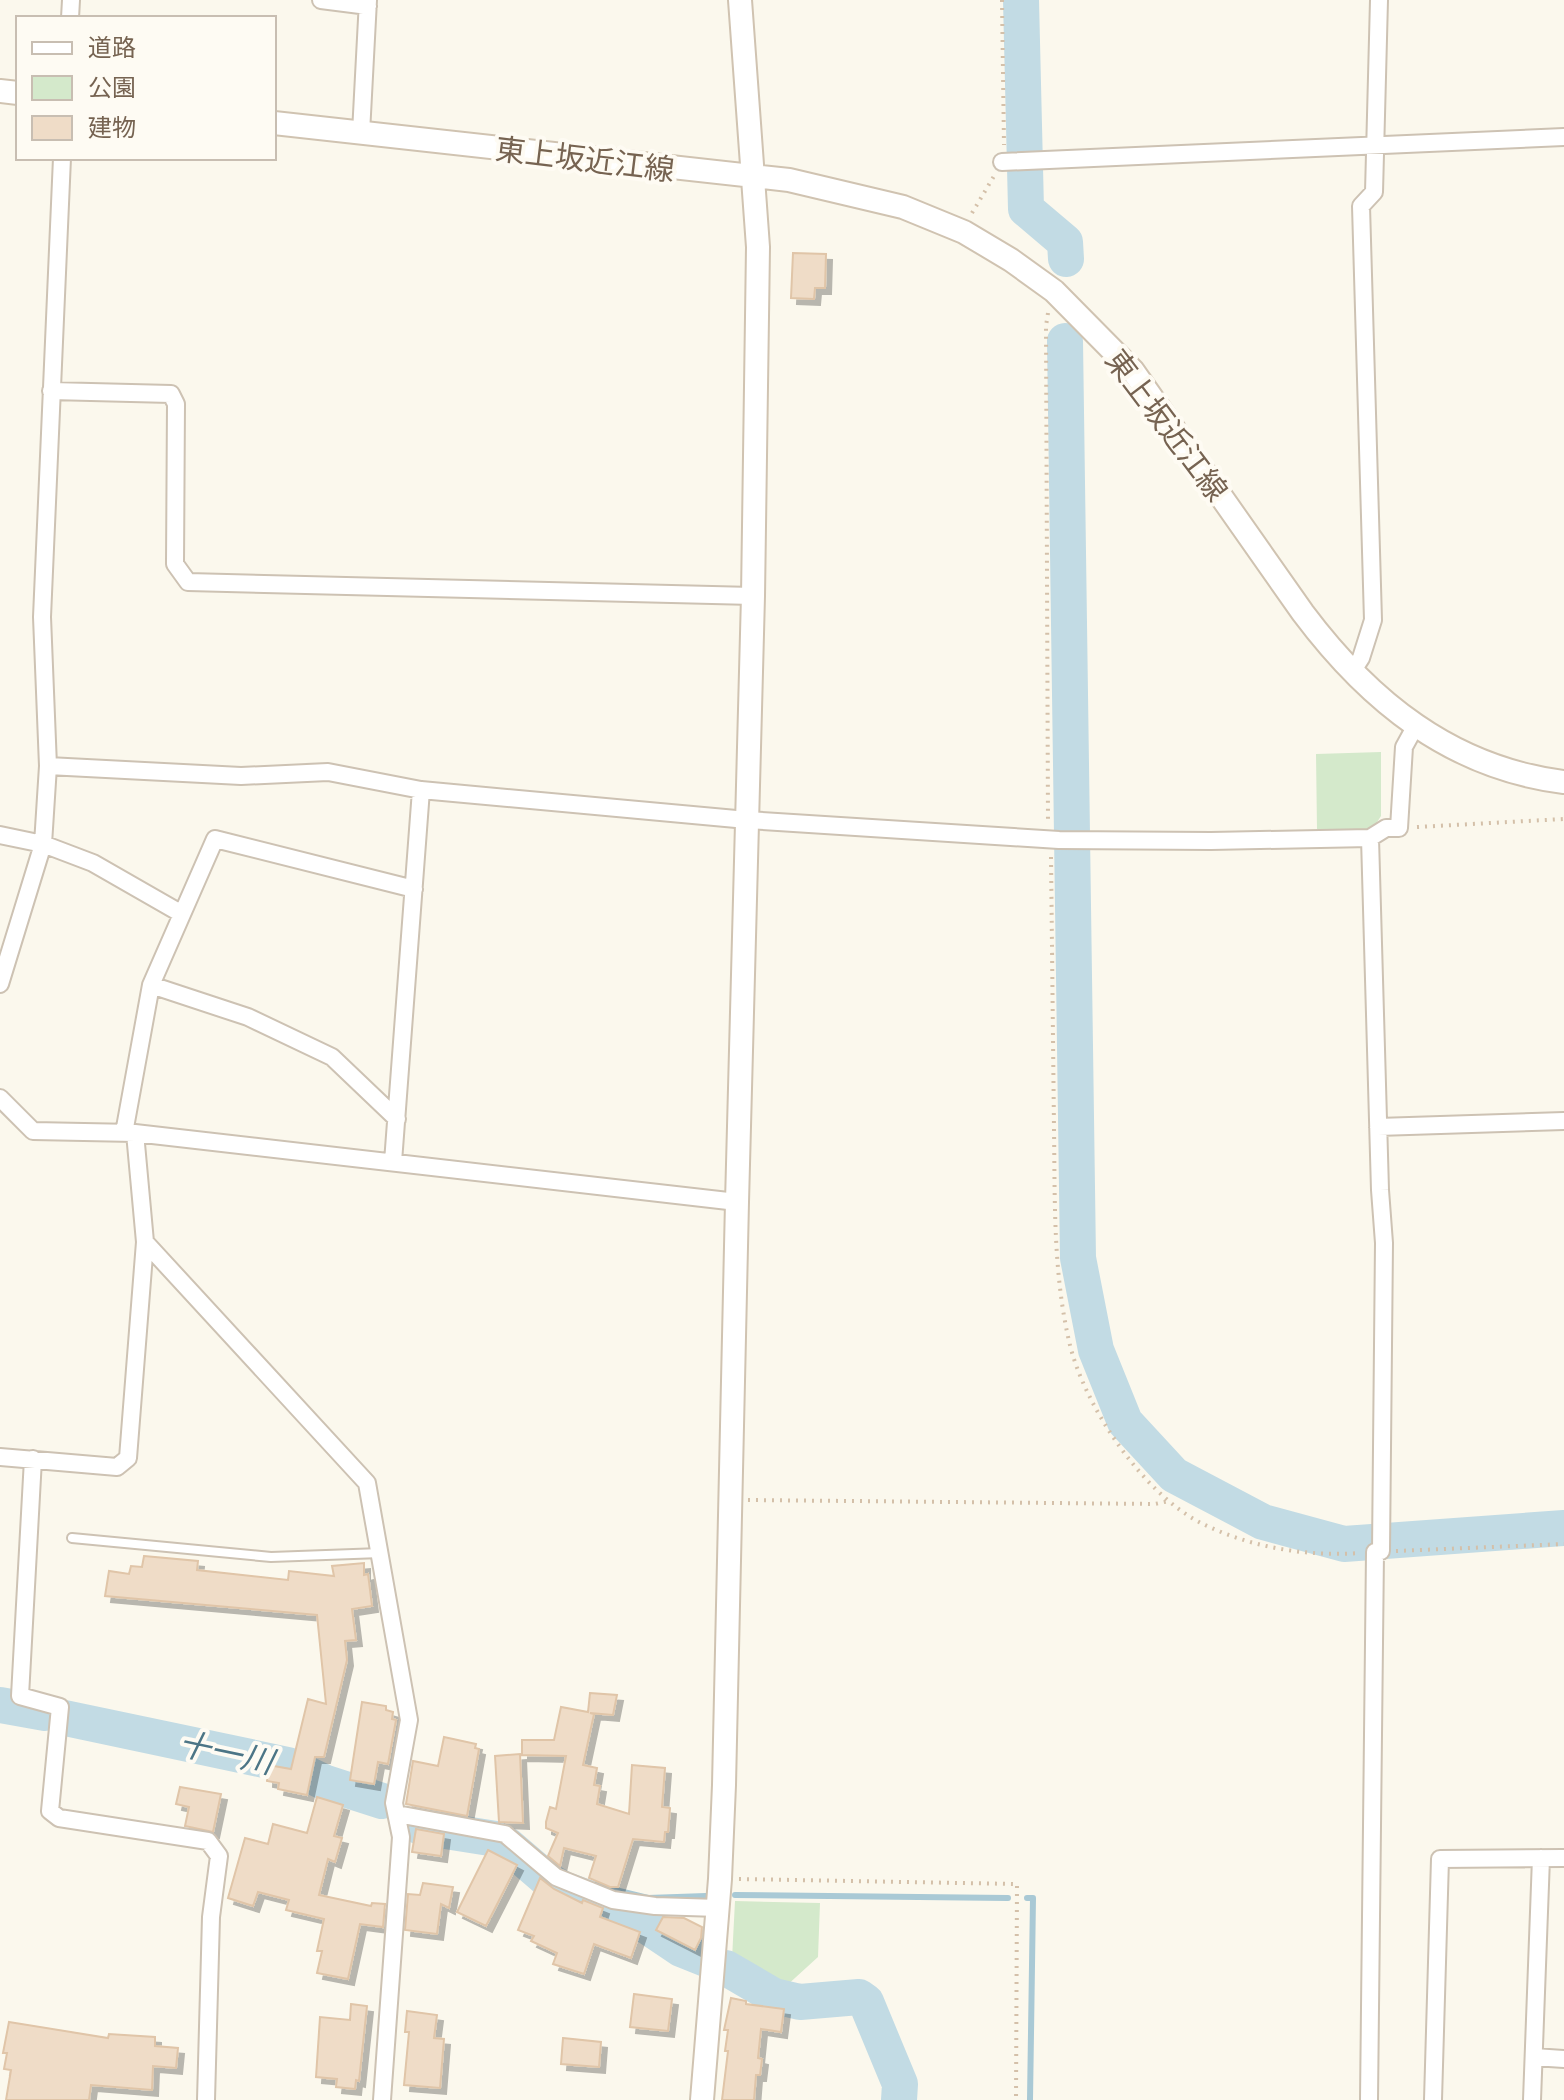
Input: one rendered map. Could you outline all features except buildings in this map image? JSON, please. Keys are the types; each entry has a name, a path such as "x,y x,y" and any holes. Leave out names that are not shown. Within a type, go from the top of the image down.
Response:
{"street":[{"path":"321,0 368,3 361,133"},
{"path":"702,2100 720,1879 753,596 758,247 740,0"},
{"path":"1352,672 1361,658 1373,620 1361,206 1374,192 1379,0"},
{"name":"東上坂近江線","path":"276,123 789,180 903,207 964,232 1054,291 1133,371 1303,613 1352,672 1415,727 1461,751 1510,771 1564,782"},
{"path":"1004,162 1564,137"},
{"path":"0,984 43,844 48,766 42,617 62,160"},
{"path":"51,391 171,394 176,404 175,564 188,582 753,596"},
{"path":"48,766 241,776 328,772 421,790 747,820 1055,839 1211,841 1370,838 1386,828 1399,828 1404,747 1415,727"},
{"path":"393,1162 421,790"},
{"path":"0,835 43,844 93,863 182,914"},
{"path":"1369,2100 1384,1243 1370,838"},
{"path":"0,1457 117,1467 128,1458 145,1242 130,1133 151,985 215,839 414,889"},
{"path":"151,985 248,1017 332,1057 397,1119"},
{"path":"0,1098 33,1131 130,1133 737,1202"},
{"path":"1378,1127 1564,1121"},
{"path":"145,1242 367,1483 409,1720 394,1803 401,1837 382,2100"},
{"path":"33,1459 20,1696 60,1707 50,1811 59,1818 208,1841 219,1856 211,1917 206,2100"},
{"path":"397,1814 505,1834 556,1877 613,1900 655,1906 718,1908"},
{"path":"1532,2100 1541,1858"},
{"path":"1433,2100 1440,1859 1564,1858"},
{"path":"1534,2057 1564,2059"}],"lane":[{"path":"72,1538 271,1557 381,1553"}],"path":[{"path":"964,232 969,218 1004,162 1002,0"},
{"path":"1054,291 1046,326 1048,820 1055,839 1056,1261 1069,1343 1094,1407 1132,1463 1169,1501 1200,1522 1277,1549 1332,1555 1379,1550 1564,1544"},
{"path":"1399,828 1564,819"},
{"path":"732,1500 1155,1504 1169,1501"},
{"path":"720,1879 1017,1884 1016,2100"}],"green space":[{"path":"1381,752 1381,816 1372,830 1317,829 1316,754"},
{"path":"735,1901 820,1903 818,1957 784,1988 732,1959"}],"waterway":[{"path":"1021,0 1026,209 1065,242 1066,259"},
{"path":"1065,341 1078,1258 1096,1350 1125,1422 1174,1475 1263,1522 1344,1544 1564,1528"},
{"name":"十一川","path":"0,1705 45,1713"},
{"name":"十一川","path":"65,1718 288,1765 326,1783 382,1801"},
{"name":"十一川","path":"420,1827 496,1839 549,1881 626,1912 681,1949 706,1959"},
{"path":"603,1887 648,1898 706,1896"},
{"path":"735,1895 1008,1898"},
{"path":"1027,1898 1033,1898 1030,2100"},
{"name":"十一川","path":"726,1968 774,1996 800,2002 859,1997 866,2002 900,2084 899,2100"}]}
